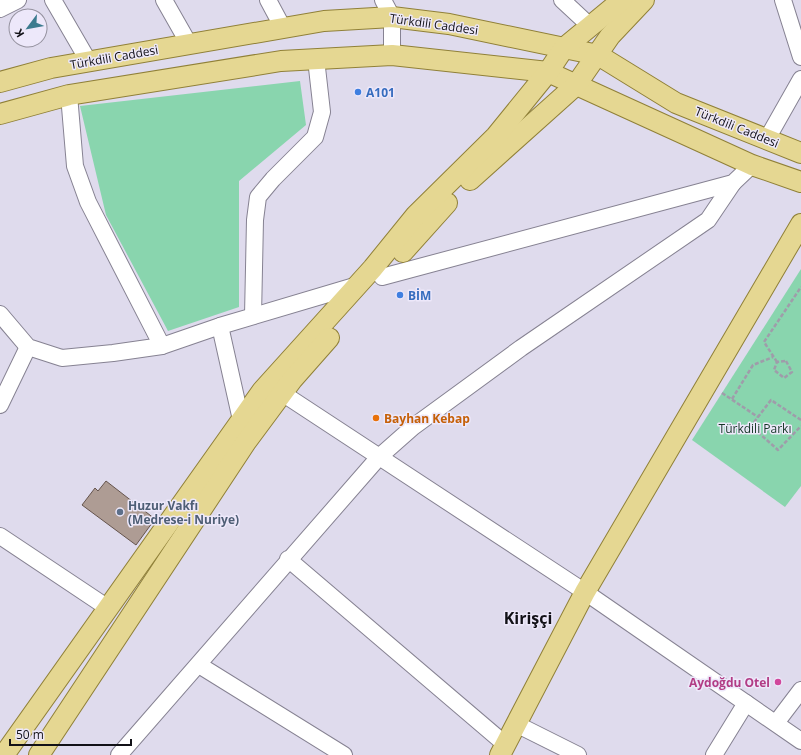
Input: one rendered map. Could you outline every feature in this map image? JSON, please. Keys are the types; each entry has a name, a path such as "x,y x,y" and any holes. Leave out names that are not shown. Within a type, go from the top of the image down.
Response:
{"main road":[{"path":"4,755 262,391 358,285 416,215 496,136 548,72 564,48 622,0"},
{"path":"39,755 246,442 282,393 433,216 469,181 576,85 598,56 610,36 644,0"},
{"name":"Türkdili Caddesi","path":"0,82 51,68 324,21 387,8 449,24 598,56 676,103 801,153"},
{"path":"0,114 68,95 281,61 392,55 548,72 752,165 801,182"},
{"path":"503,750 585,592 801,224"}],"street":[{"path":"0,9 18,0"},
{"path":"53,0 89,62"},
{"path":"164,0 189,44"},
{"path":"268,0 283,28"},
{"path":"562,0 590,26"},
{"path":"783,0 801,56"},
{"path":"387,8 392,55"},
{"path":"253,316 255,220 258,197 273,179 315,137 322,112 316,59"},
{"path":"767,139 801,79"},
{"path":"68,95 75,166 88,202 162,346"},
{"path":"123,754 288,559 379,457 413,427 521,348 708,220 733,183 752,165"},
{"path":"382,277 733,183"},
{"path":"0,314 28,347 62,358 162,346 220,326 358,285"},
{"path":"220,326 241,420"},
{"path":"0,405 28,347"},
{"path":"282,393 585,592 801,741"},
{"path":"0,536 108,608"},
{"path":"288,559 503,750"},
{"path":"199,665 344,755"},
{"path":"776,724 801,690"},
{"path":"714,755 746,703"},
{"path":"516,724 578,755"}],"path":[{"path":"777,362 764,342 801,287"},
{"path":"732,399 753,365 774,357"},
{"path":"786,361 792,372 784,378 774,370 777,362 786,361"},
{"path":"708,383 758,417"},
{"path":"801,420 771,400 751,426 778,450 801,426"}],"green space":[{"path":"300,81 306,125 239,181 239,307 168,331 106,215 80,106"},
{"name":"Türkdili Parkı","path":"801,269 801,486 785,507 692,440"}],"building":[{"path":"106,481 155,519 136,545 82,505 95,488 98,491"}],"place":[{"name":"A101","path":"358,92"},
{"name":"BİM","path":"400,295"},
{"name":"Bayhan Kebap","path":"376,418"},
{"name":"Huzur Vakfı (Medrese-i Nuriye)","path":"120,512"},
{"name":"Aydoğdu Otel","path":"778,682"}],"district":[{"name":"Kirişçi","path":"528,618"}]}
